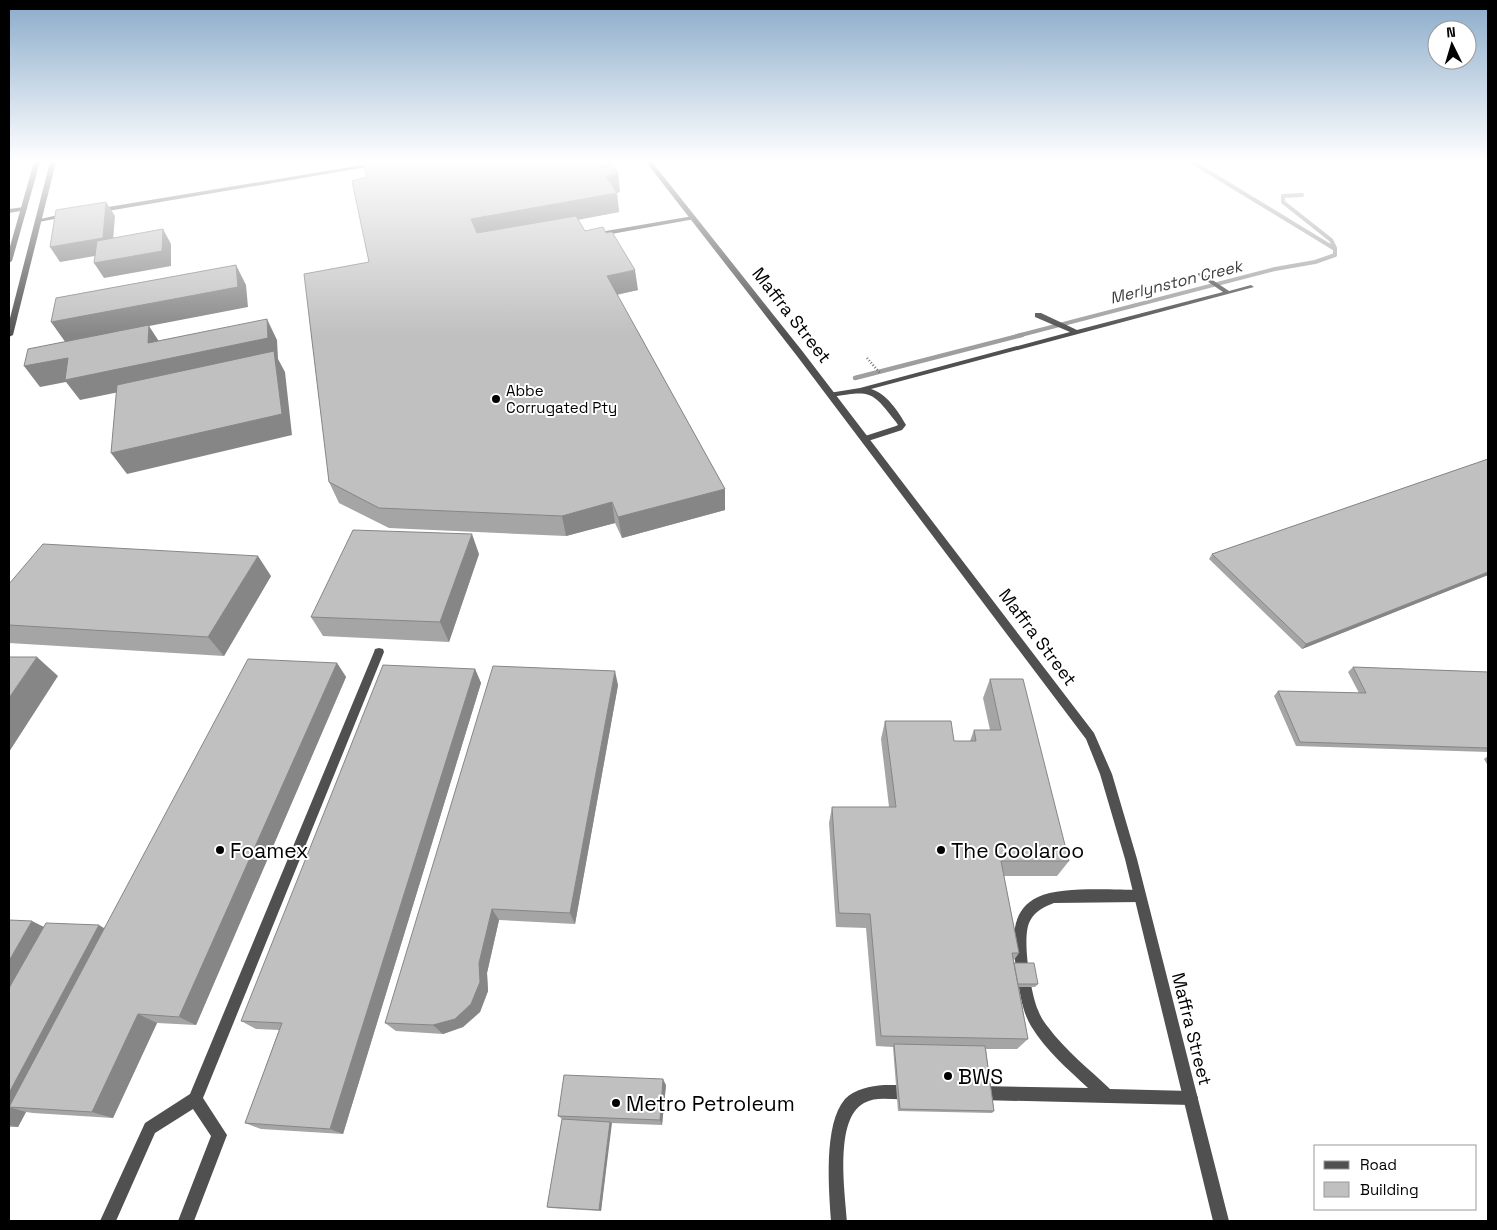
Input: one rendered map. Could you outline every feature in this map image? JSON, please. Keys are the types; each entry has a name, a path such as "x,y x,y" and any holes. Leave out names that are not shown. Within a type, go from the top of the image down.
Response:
{"street":[{"path":"9,261 25,219"},
{"path":"9,335 39,220 42,219"},
{"path":"596,235 685,219"},
{"name":"Maffra Street","path":"694,219 832,395 1090,736 1106,774 1140,896 1221,1221"},
{"path":"1200,274 1225,291"},
{"path":"832,395 863,389 1077,333 1225,291 1251,288"},
{"path":"1038,315 1077,333"},
{"path":"863,389 880,395 902,425 891,432 865,439"},
{"path":"108,1221 150,1128 195,1099 379,652"},
{"path":"1106,1096 1046,1035 1028,1004 1018,934 1025,915 1034,904 1043,899 1140,896"},
{"path":"839,1221 837,1165 839,1131 846,1111 858,1098 878,1092 928,1093"},
{"path":"968,1093 1191,1098"},
{"path":"186,1221 219,1135 195,1099"}],"path":[{"path":"867,358 874,366"}],"building":[{"path":"54,219 105,219 103,238 50,247"},
{"name":"Abbe Corrugated Pty","path":"360,219 471,219 477,233 556,219 578,219 585,231 603,227 606,233 612,232 635,270 607,276 725,489 618,517 612,502 562,516 379,508 329,482 304,274 369,262"},
{"path":"163,229 162,251 94,263 97,241"},
{"path":"236,265 238,287 51,322 56,298"},
{"path":"267,319 268,338 65,380 68,358 24,366 28,349 149,325 148,343"},
{"path":"274,351 282,414 111,453 117,385"},
{"path":"1488,459 1488,572 1306,644 1212,554"},
{"path":"353,530 472,534 440,622 311,617"},
{"path":"43,544 258,556 208,637 9,625 9,584"},
{"path":"9,657 37,657 9,698"},
{"name":"Foamex","path":"248,659 337,663 179,1017 138,1014 92,1112 9,1107"},
{"path":"383,665 475,669 330,1129 245,1123 282,1023 241,1021"},
{"path":"493,666 615,671 570,913 492,909 479,963 480,982 471,1004 455,1019 433,1025 385,1023"},
{"path":"1353,667 1488,672 1488,748 1300,742 1278,691 1366,693"},
{"name":"The Coolaroo","path":"990,679 1023,679 1069,861 1001,861 1019,953 1012,953 1028,1039 881,1036 870,914 839,913 832,807 896,807 885,721 951,721 954,741 976,741 974,730 1001,730"},
{"path":"9,920 32,921 9,961"},
{"path":"46,923 99,925 9,1093 9,988"},
{"path":"1014,963 1034,963 1038,984 1018,984"},
{"path":"894,1044 985,1046 994,1111 900,1109"},
{"name":"Metro Petroleum","path":"564,1075 663,1079 660,1120 558,1116"},
{"path":"562,1119 610,1122 599,1210 547,1207"}],"waterway":[{"name":"Merlynston Creek","path":"1017,336 1275,269 1315,262 1335,255 1335,249 1286,219"},
{"path":"1305,219 1331,240 1335,248"},
{"name":"Merlynston Creek","path":"855,378 1022,335"}],"place":[{"name":"Abbe Corrugated Pty","path":"496,399"},
{"name":"Foamex","path":"220,850"},
{"name":"The Coolaroo","path":"941,850"},
{"name":"BWS","path":"948,1076"},
{"name":"Metro Petroleum","path":"616,1103"}]}
